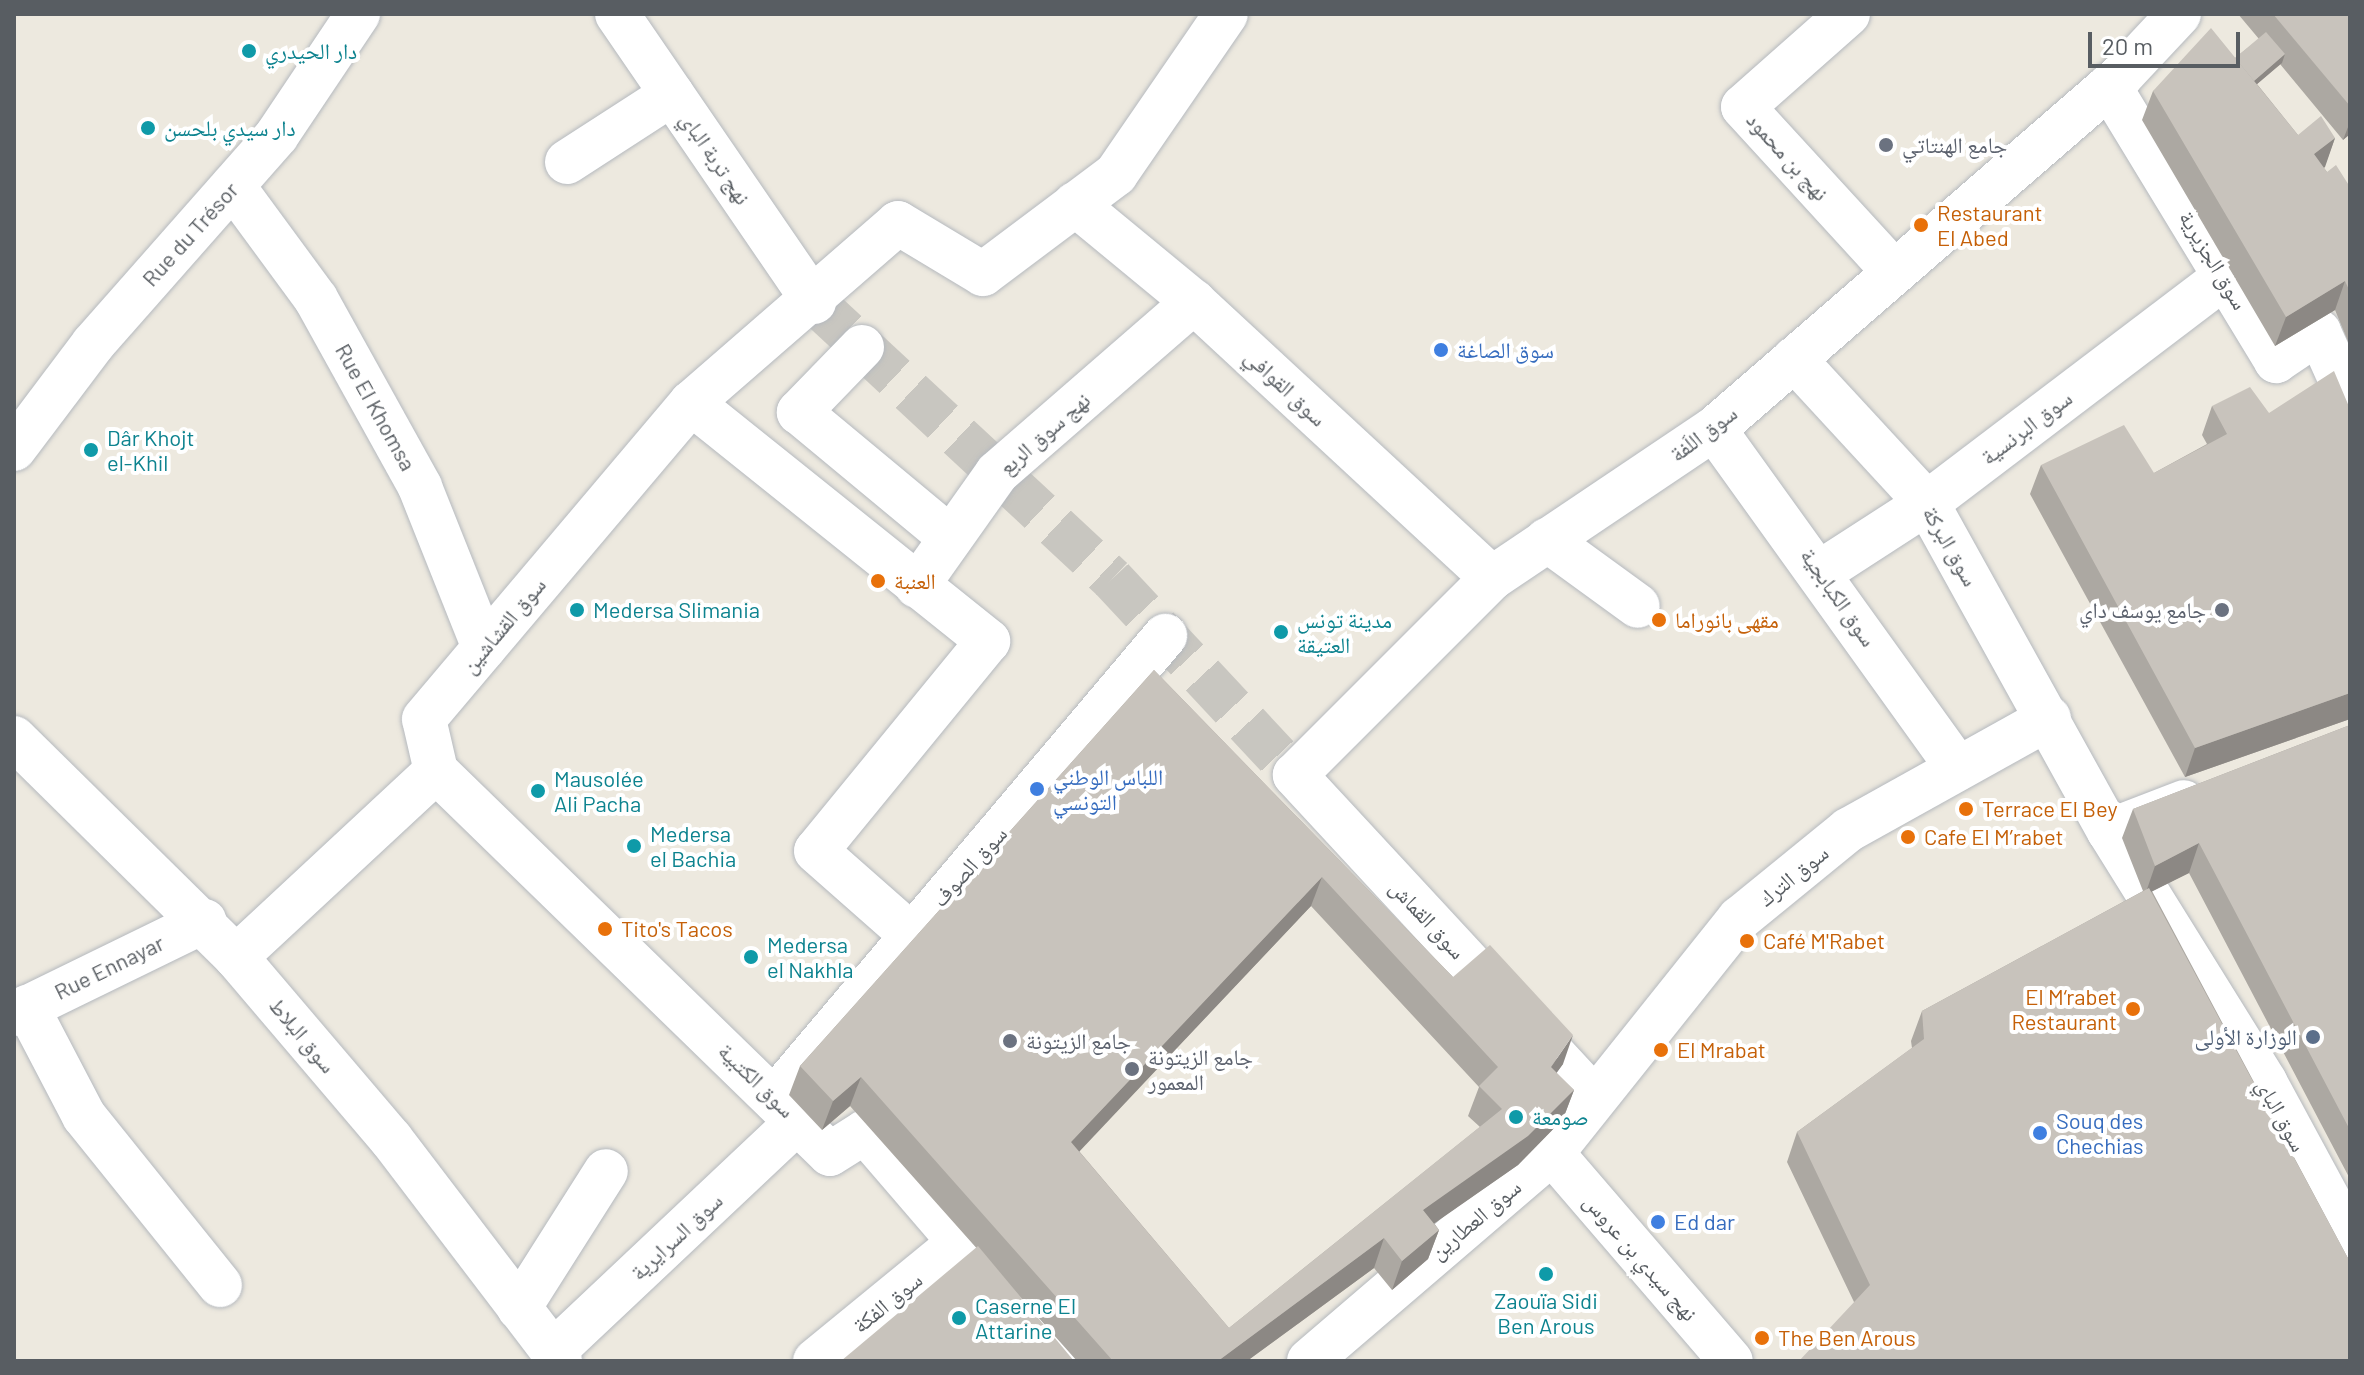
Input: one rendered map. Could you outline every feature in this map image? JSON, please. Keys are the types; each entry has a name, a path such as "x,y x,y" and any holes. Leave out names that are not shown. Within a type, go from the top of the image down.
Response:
{"street":[{"name":"Rue du Trésor","path":"14,449 93,344 277,135 358,14"},
{"name":"نهج تربة الباي","path":"617,14 814,302"},
{"path":"1075,204 1116,174 1226,14"},
{"name":"نهج بن محمود","path":"1848,14 1743,107 1894,272"},
{"name":"سوق اللَفة","path":"1295,775 1492,578 1714,429 2109,86 2179,14"},
{"name":"سوق الجزيرية","path":"2109,86 2276,361 2319,332 2350,401"},
{"path":"567,162 672,94"},
{"name":"Rue El Khomsa","path":"233,186 316,299 420,487 484,648"},
{"name":"سوق القوافي","path":"1075,204 1194,302 1492,578"},
{"name":"سوق القشاشين","path":"436,771 424,719 691,403 814,302 898,223 983,274 1075,204"},
{"name":"سوق البرنسية","path":"1822,571 1927,503 2225,277"},
{"name":"نهج سوق الربع","path":"917,586 997,473 1194,302"},
{"path":"862,347 799,412 951,538"},
{"name":"سوق البركة","path":"1794,359 1927,503 2109,831"},
{"path":"691,403 988,641 816,851 909,933"},
{"name":"سوق الكبابجية","path":"1714,429 1822,571 1958,768"},
{"path":"1547,540 1638,606"},
{"name":"سوق الصوف","path":"787,1109 909,933 1165,636"},
{"name":"سوق الترك","path":"1593,1097 1739,919 1848,830 2049,718"},
{"name":"سوق البلاط","path":"14,738 205,921 391,1139 556,1356"},
{"path":"236,957 436,771"},
{"name":"سوق الكتبية","path":"436,771 830,1154 865,1132 1062,1361"},
{"name":"سوق القماش","path":"1295,775 1593,1097"},
{"path":"2109,831 2222,787"},
{"name":"سوق الباي","path":"2109,831 2252,1094 2350,1239"},
{"name":"Rue Ennayar","path":"20,1010 205,921"},
{"path":"20,1010 84,1116 220,1285"},
{"name":"سوق العطارين","path":"1309,1361 1552,1153 1593,1097"},
{"name":"سوق السرايرية","path":"556,1356 787,1109"},
{"name":"نهج سيدي بن عروس","path":"1552,1153 1731,1361"},
{"path":"519,1308 606,1171"},
{"name":"سوق الفكة","path":"815,1361 959,1243"}],"building":[{"path":"2273,14 2350,14 2350,106"},
{"path":"2211,28 2298,135 2321,116 2335,138 2314,154 2327,172 2336,165 2350,187 2350,292 2345,281 2286,317 2153,91"},
{"path":"2266,32 2285,54 2254,81 2235,58"},
{"name":"جامع يوسف داي","path":"2334,371 2350,409 2350,693 2195,748 2041,465 2124,425 2154,473 2227,434 2212,406 2250,387 2269,413"},
{"name":"جامع الزيتونة","path":"1154,670 1453,977 1490,945 1573,1035 1551,1067 1574,1090 1528,1136 1423,1210 1439,1230 1402,1261 1384,1238 1218,1361 1113,1361 861,1077 833,1101 800,1066","holes":["1322,877 1498,1067 1479,1086 1502,1109 1229,1328 1071,1142"]},
{"name":"الوزارة الأولى","path":"2350,725 2350,1130 2199,843 2155,866 2133,809"},
{"name":"Souq des Chechias","path":"2149,888 2350,1262 2350,1361 1799,1361 1870,1285 1797,1132 1924,1039 1922,1011"},
{"path":"978,1246 1074,1361 841,1361"}],"tunnel":[{"path":"814,302 1112,579 1295,775"}],"place":[{"name":"دار الحيدري","path":"249,51"},
{"name":"دار سيدي بلحسن","path":"148,128"},
{"name":"جامع الهنتاتي","path":"1886,145"},
{"name":"Restaurant El Abed","path":"1921,225"},
{"name":"سوق الصاغة","path":"1441,350"},
{"name":"Dâr Khojt el-Khil","path":"91,450"},
{"name":"العنبة","path":"878,581"},
{"name":"Medersa Slimania","path":"577,610"},
{"name":"جامع يوسف داي","path":"2222,610"},
{"name":"مقهى بانوراما","path":"1659,620"},
{"name":"مدينة تونس العتيقة","path":"1281,632"},
{"name":"اللباس الوطني التونسي","path":"1037,789"},
{"name":"Mausolée Ali Pacha","path":"538,791"},
{"name":"Terrace El Bey","path":"1966,809"},
{"name":"Cafe El M’rabet","path":"1908,837"},
{"name":"Medersa el Bachia","path":"634,846"},
{"name":"Tito's Tacos","path":"605,929"},
{"name":"Café M'Rabet","path":"1747,941"},
{"name":"Medersa el Nakhla","path":"751,957"},
{"name":"El M‘rabet Restaurant","path":"2133,1009"},
{"name":"الوزارة الأولى","path":"2313,1037"},
{"name":"جامع الزيتونة","path":"1010,1041"},
{"name":"El Mrabat","path":"1661,1050"},
{"name":"جامع الزيتونة المعمور","path":"1132,1069"},
{"name":"صومعة","path":"1516,1117"},
{"name":"Souq des Chechias","path":"2040,1133"},
{"name":"Ed dar","path":"1658,1222"},
{"name":"Zaouïa Sidi Ben Arous","path":"1546,1274"},
{"name":"Caserne El Attarine","path":"959,1318"},
{"name":"The Ben Arous","path":"1762,1338"}]}
